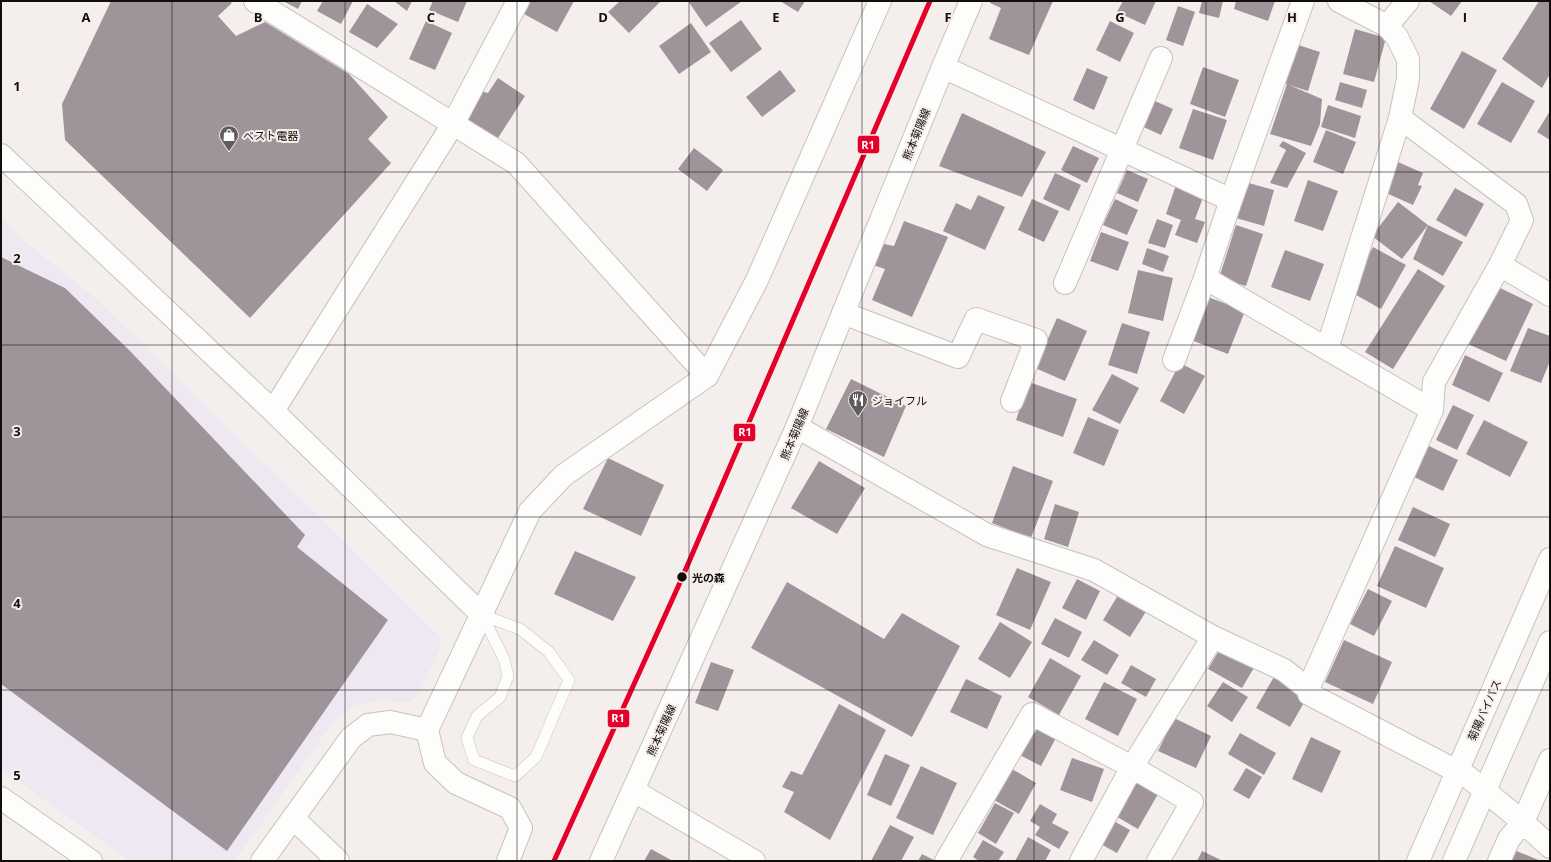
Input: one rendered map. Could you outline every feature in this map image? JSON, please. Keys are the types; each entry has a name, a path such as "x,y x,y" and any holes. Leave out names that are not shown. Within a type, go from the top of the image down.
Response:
{"main road":[{"path":"256,1 516,163 707,376"},
{"path":"272,411 453,124 518,1"},
{"path":"508,861 521,828 510,808 456,783 435,763 427,730 530,511 564,475 707,376 757,280 880,1"},
{"name":"熊本菊陽線","path":"601,861 634,791 797,427 971,1"},
{"path":"1174,360 1206,278 1231,200 1303,1"},
{"path":"1327,349 1400,118 1408,79 1408,59 1397,38 1387,26 1339,1"},
{"path":"1387,26 1408,1"},
{"path":"1065,283 1160,58"},
{"path":"943,67 1231,200"},
{"path":"1308,689 1432,410 1434,382 1500,266 1522,220 1516,204 1400,118"},
{"path":"1,155 272,411 482,615"},
{"path":"1500,266 1550,295"},
{"path":"1206,278 1432,410"},
{"path":"843,314 958,357 976,319 1036,340 1012,401"},
{"path":"797,427 987,535 1094,570 1213,637 1284,670 1308,689 1309,694 1468,777 1523,822 1550,847"},
{"name":"菊陽バイパス","path":"1418,861 1550,559"},
{"path":"1081,861 1132,767 1213,637"},
{"path":"1454,861 1550,642"},
{"path":"946,861 1032,714 1132,767 1192,802 1158,861"},
{"path":"262,861 351,738 368,725 390,722 427,730"},
{"path":"1499,861 1509,840 1523,822 1550,760"},
{"path":"634,791 754,861"},
{"path":"2,800 90,861"},
{"path":"293,818 338,861"}],"lane":[{"path":"482,615 520,629 549,652 569,680 536,757 515,776 474,760 466,738 477,716 500,697 508,676 504,659 482,615"}],"shaded area":[{"path":"1,218 22,239 96,298 440,636 440,649 418,695 409,702 378,700 353,706 333,722 235,861 130,861 1,769"}],"building":[{"name":"ベスト電器","path":"111,1 229,1 232,3 218,16 236,36 265,22 349,74 388,117 368,139 391,163 250,318 65,140 62,104"},
{"path":"283,1 302,1 298,9"},
{"path":"323,1 353,1 341,24 317,11"},
{"path":"394,1 412,1 407,11"},
{"path":"433,1 467,1 458,22 429,10"},
{"path":"531,1 574,1 557,32 524,14"},
{"path":"620,1 661,1 629,33 608,12"},
{"path":"688,1 742,1 706,27"},
{"path":"780,1 805,1 798,12"},
{"path":"991,1 1053,1 1029,55 989,39 1001,8 990,3"},
{"path":"1123,1 1156,1 1145,25 1117,12"},
{"path":"1202,1 1223,1 1219,18 1199,13"},
{"path":"1236,1 1275,1 1268,21 1234,9"},
{"path":"1429,1 1462,1 1451,16"},
{"path":"1539,1 1550,1 1550,74 1542,88 1502,59"},
{"path":"367,4 398,24 377,48 349,32"},
{"path":"1178,6 1195,12 1183,46 1166,40"},
{"path":"741,20 762,49 731,72 709,43"},
{"path":"426,21 452,33 435,70 409,59"},
{"path":"1110,21 1134,33 1120,62 1096,50"},
{"path":"691,23 711,52 679,74 659,46"},
{"path":"1355,29 1386,38 1374,82 1343,74"},
{"path":"1292,43 1320,52 1308,91 1289,85 1322,99 1320,124 1311,146 1270,134 1287,84 1280,82"},
{"path":"1462,51 1497,70 1464,129 1430,109"},
{"path":"1203,67 1239,80 1225,117 1190,104"},
{"path":"1087,68 1108,77 1094,110 1073,100"},
{"path":"780,70 796,91 762,117 746,97"},
{"path":"498,78 525,96 498,138 461,115 479,91 488,93"},
{"path":"1340,82 1367,90 1362,108 1335,100"},
{"path":"1502,82 1535,101 1511,143 1477,124"},
{"path":"1148,98 1173,109 1161,135 1137,124"},
{"path":"1328,105 1361,116 1355,138 1321,127"},
{"path":"1193,109 1227,120 1213,160 1179,148"},
{"path":"1550,111 1550,140 1537,132"},
{"path":"962,113 1046,152 1022,197 939,166"},
{"path":"1326,130 1356,142 1343,174 1313,162"},
{"path":"1283,141 1306,153 1287,188 1270,183 1286,150 1279,146"},
{"path":"1073,146 1099,158 1087,183 1061,170"},
{"path":"694,148 723,170 707,191 678,169"},
{"path":"1398,162 1423,173 1418,185 1422,186 1413,205 1384,192"},
{"path":"1127,170 1148,179 1138,202 1117,193"},
{"path":"1055,173 1081,185 1069,211 1043,199"},
{"path":"1308,180 1338,191 1323,231 1294,221"},
{"path":"1245,182 1274,190 1264,226 1236,218"},
{"path":"1176,185 1204,195 1195,219 1205,222 1197,243 1175,235 1181,220 1166,214"},
{"path":"1455,188 1484,204 1466,237 1436,220"},
{"path":"978,195 1005,207 985,250 943,231 956,203 971,210"},
{"path":"1032,199 1059,211 1044,242 1018,230"},
{"path":"1115,199 1138,210 1127,235 1103,225"},
{"path":"1398,202 1428,225 1402,259 1372,236"},
{"path":"1157,219 1173,225 1165,248 1148,243"},
{"path":"904,221 948,237 912,317 872,300 885,269 873,265 884,244 894,246"},
{"path":"1236,225 1263,234 1246,286 1219,278"},
{"path":"1428,225 1463,242 1443,276 1413,259"},
{"path":"1101,232 1129,242 1118,271 1090,261"},
{"path":"1373,247 1406,265 1381,309 1349,291"},
{"path":"1147,248 1169,256 1163,272 1142,264"},
{"path":"1285,250 1324,264 1310,301 1271,287"},
{"path":"1,257 65,288 131,352 305,535 297,547 388,620 227,851 1,684"},
{"path":"1418,269 1445,286 1393,369 1365,352"},
{"path":"1138,270 1173,278 1163,321 1128,313"},
{"path":"1496,286 1533,304 1506,361 1468,344"},
{"path":"1208,297 1245,311 1228,354 1191,340"},
{"path":"1057,318 1087,331 1065,381 1035,368"},
{"path":"1122,323 1150,332 1137,374 1108,365"},
{"path":"1528,328 1550,336 1550,361 1541,383 1510,371"},
{"path":"1465,355 1503,373 1489,402 1452,385"},
{"path":"1180,363 1205,376 1184,414 1160,401"},
{"path":"1112,374 1139,388 1120,424 1092,410"},
{"path":"851,379 906,406 884,457 826,429"},
{"path":"1029,382 1077,399 1063,437 1016,420"},
{"path":"1453,405 1474,415 1457,450 1436,440"},
{"path":"1088,417 1119,430 1104,466 1073,453"},
{"path":"1484,420 1528,442 1510,477 1466,454"},
{"path":"1429,446 1458,460 1443,491 1414,477"},
{"path":"608,458 664,485 641,536 583,509"},
{"path":"819,461 865,488 837,534 791,508"},
{"path":"1013,466 1053,481 1031,538 992,523"},
{"path":"1055,504 1079,512 1068,547 1044,539"},
{"path":"1413,507 1450,524 1435,557 1398,540"},
{"path":"1395,546 1444,568 1426,608 1377,586"},
{"path":"575,551 636,577 613,621 554,594"},
{"path":"1017,568 1051,582 1030,630 996,615"},
{"path":"1077,579 1100,591 1086,620 1062,608"},
{"path":"787,582 884,639 902,613 960,646 912,737 751,648"},
{"path":"1368,589 1392,601 1374,636 1350,624"},
{"path":"1120,592 1147,610 1130,637 1103,620"},
{"path":"1055,618 1082,632 1069,658 1041,644"},
{"path":"1000,622 1032,642 1010,678 978,659"},
{"path":"1094,640 1119,655 1107,675 1081,660"},
{"path":"1344,640 1392,662 1373,704 1325,682"},
{"path":"1221,647 1255,666 1242,688 1208,669"},
{"path":"1050,658 1081,676 1059,715 1028,697"},
{"path":"711,662 734,670 718,711 695,703"},
{"path":"1131,665 1156,679 1146,697 1121,683"},
{"path":"1275,675 1309,694 1290,727 1256,708"},
{"path":"966,679 1002,696 987,729 950,712"},
{"path":"1104,682 1137,699 1118,736 1085,719"},
{"path":"1223,682 1248,697 1232,722 1207,706"},
{"path":"839,704 886,730 830,840 784,812 794,792 782,787 791,771 802,775"},
{"path":"1174,718 1211,736 1196,768 1158,751"},
{"path":"1032,721 1058,734 1041,766 1016,753"},
{"path":"1240,733 1276,753 1264,775 1228,754"},
{"path":"1311,737 1341,751 1322,793 1292,779"},
{"path":"885,754 910,765 891,806 867,795"},
{"path":"1072,758 1104,769 1092,802 1060,790"},
{"path":"921,766 957,783 933,835 896,818"},
{"path":"1246,768 1262,777 1249,799 1233,790"},
{"path":"1012,769 1036,783 1019,814 994,800"},
{"path":"1132,779 1158,794 1138,829 1112,814"},
{"path":"995,803 1014,813 996,844 978,833"},
{"path":"1040,804 1057,814 1052,823 1069,832 1059,849 1035,835 1040,827 1030,821"},
{"path":"1110,819 1130,830 1117,853 1097,842"},
{"path":"890,825 914,837 901,861 871,861"},
{"path":"1028,837 1051,850 1045,861 1015,861"},
{"path":"983,840 1004,852 998,861 979,861 973,857"},
{"path":"651,849 673,861 644,861"},
{"path":"1514,850 1541,861 1509,861"},
{"path":"1202,851 1223,861 1197,861"},
{"path":"922,854 936,861 918,861"}],"transit line":[{"name":"R1","path":"554,861 682,578 930,1"}],"place":[{"name":"ベスト電器","path":"229,152"},
{"name":"ジョイフル","path":"858,417"},
{"name":"光の森","path":"682,577"}]}
